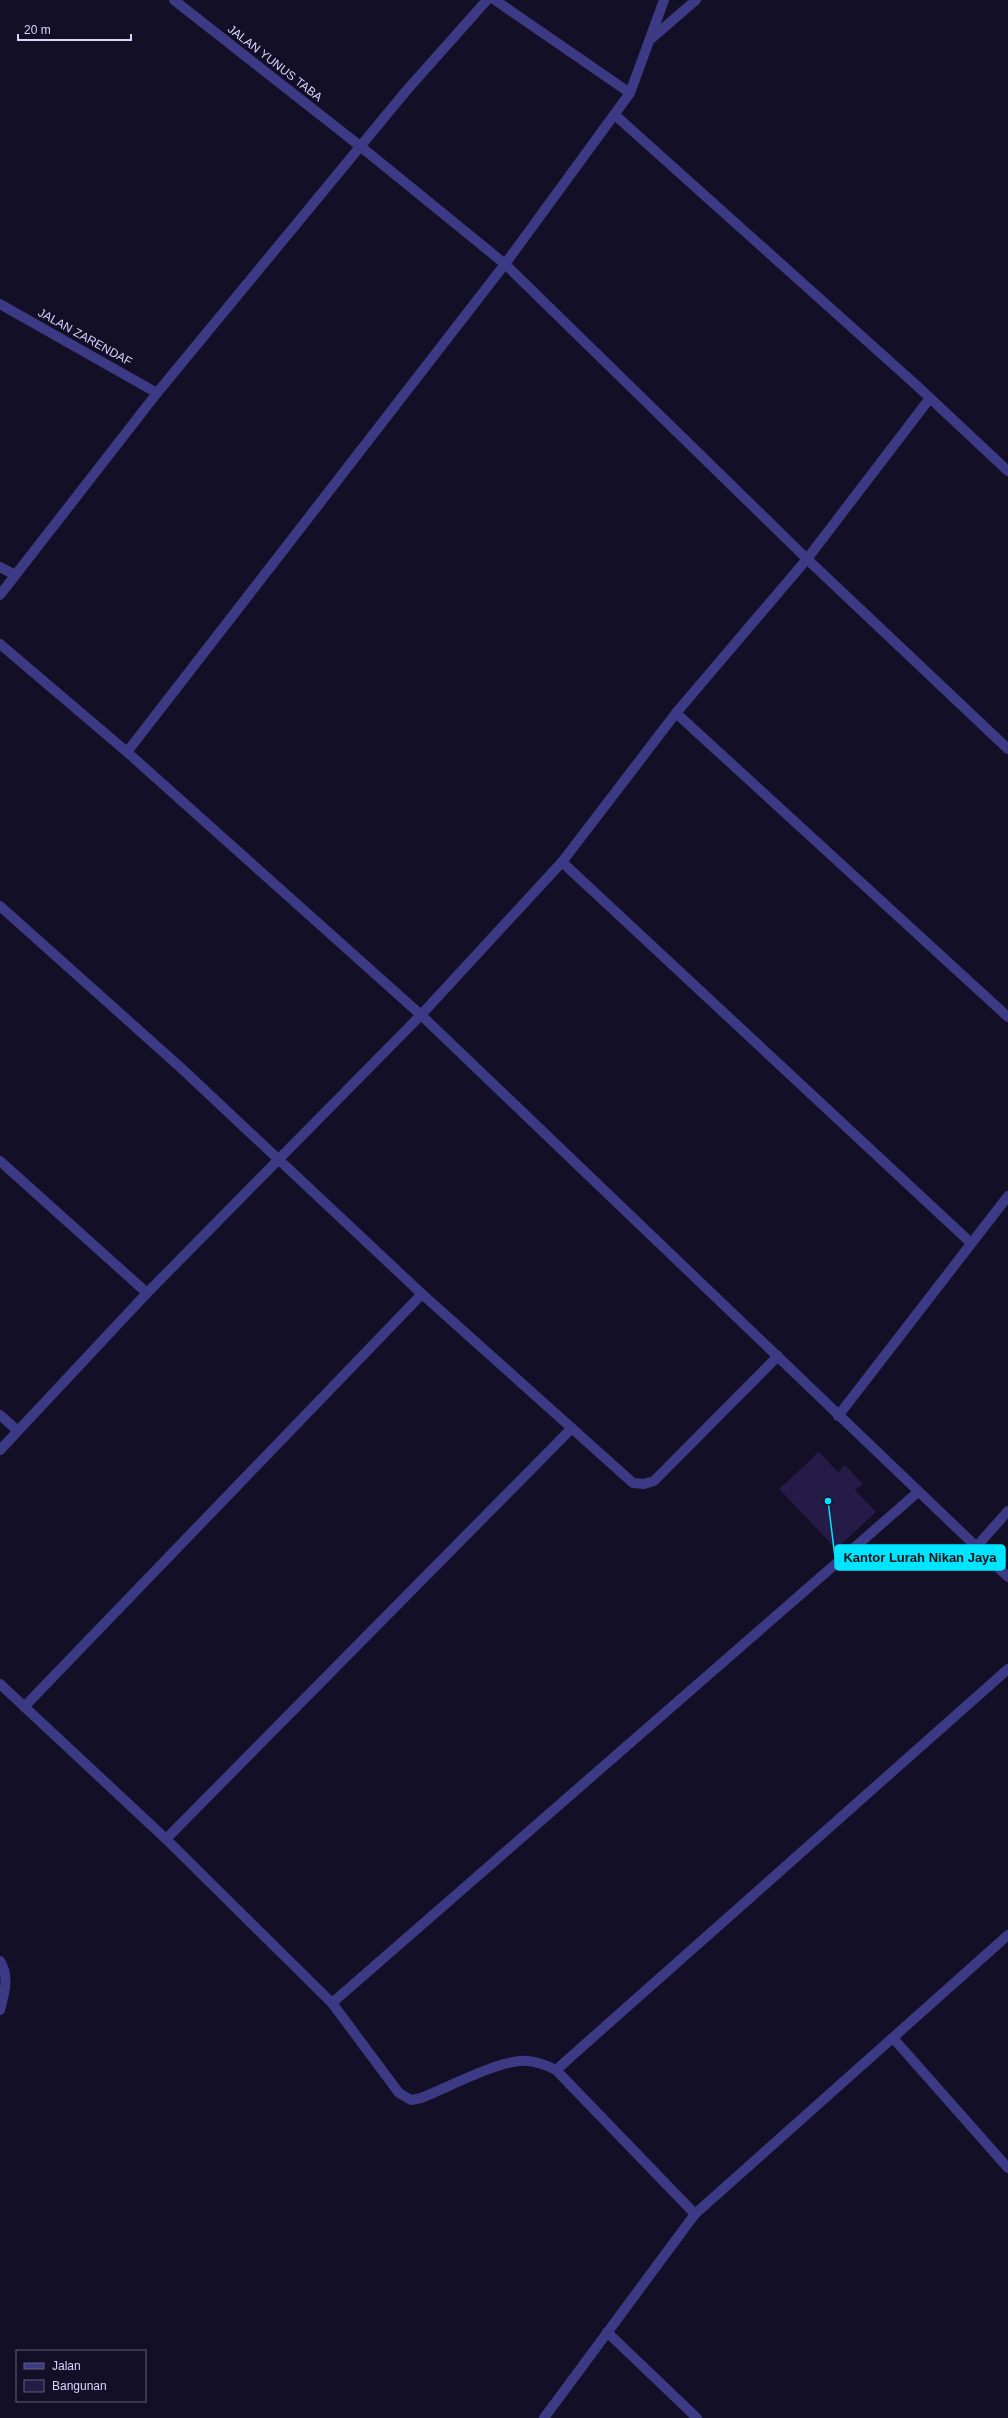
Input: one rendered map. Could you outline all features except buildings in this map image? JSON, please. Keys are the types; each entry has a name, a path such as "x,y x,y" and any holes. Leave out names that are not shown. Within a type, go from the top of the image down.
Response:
{"street":[{"name":"JALAN YUNUS TABA","path":"174,0 360,146 505,264 807,559 1008,749"},
{"path":"0,595 157,393 442,48 487,0"},
{"path":"495,0 630,93"},
{"path":"127,752 505,264 615,115 630,93 652,38 664,0"},
{"path":"652,38 696,0"},
{"path":"615,115 930,398 1008,471"},
{"name":"JALAN ZARENDAF","path":"0,304 157,393"},
{"path":"0,1450 147,1293 421,1015 562,862 676,714 807,559 930,398"},
{"path":"0,567 15,575"},
{"path":"0,644 127,752 421,1015 778,1356 838,1416 1008,1577"},
{"path":"676,714 1008,1017"},
{"path":"562,862 971,1244"},
{"path":"0,906 180,1067 277,1160 422,1294 633,1483 644,1484 654,1481 778,1356"},
{"path":"0,1160 147,1293"},
{"path":"838,1416 1008,1196"},
{"path":"24,1707 422,1294"},
{"path":"0,1415 18,1431"},
{"path":"166,1839 572,1428"},
{"path":"332,2003 918,1492"},
{"path":"976,1546 1008,1511"},
{"path":"556,2070 1008,1669"},
{"path":"0,1684 166,1839 332,2003 399,2093 411,2100 420,2098 504,2065 520,2061 543,2064 556,2070 695,2214"},
{"path":"544,2418 695,2214 1008,1935"},
{"path":"0,1961 5,1974 5,1991 0,2010"},
{"path":"893,2038 1008,2168"},
{"path":"607,2332 697,2418"}],"place":[{"name":"Kantor Lurah Nikan Jaya","path":"828,1501"}]}
